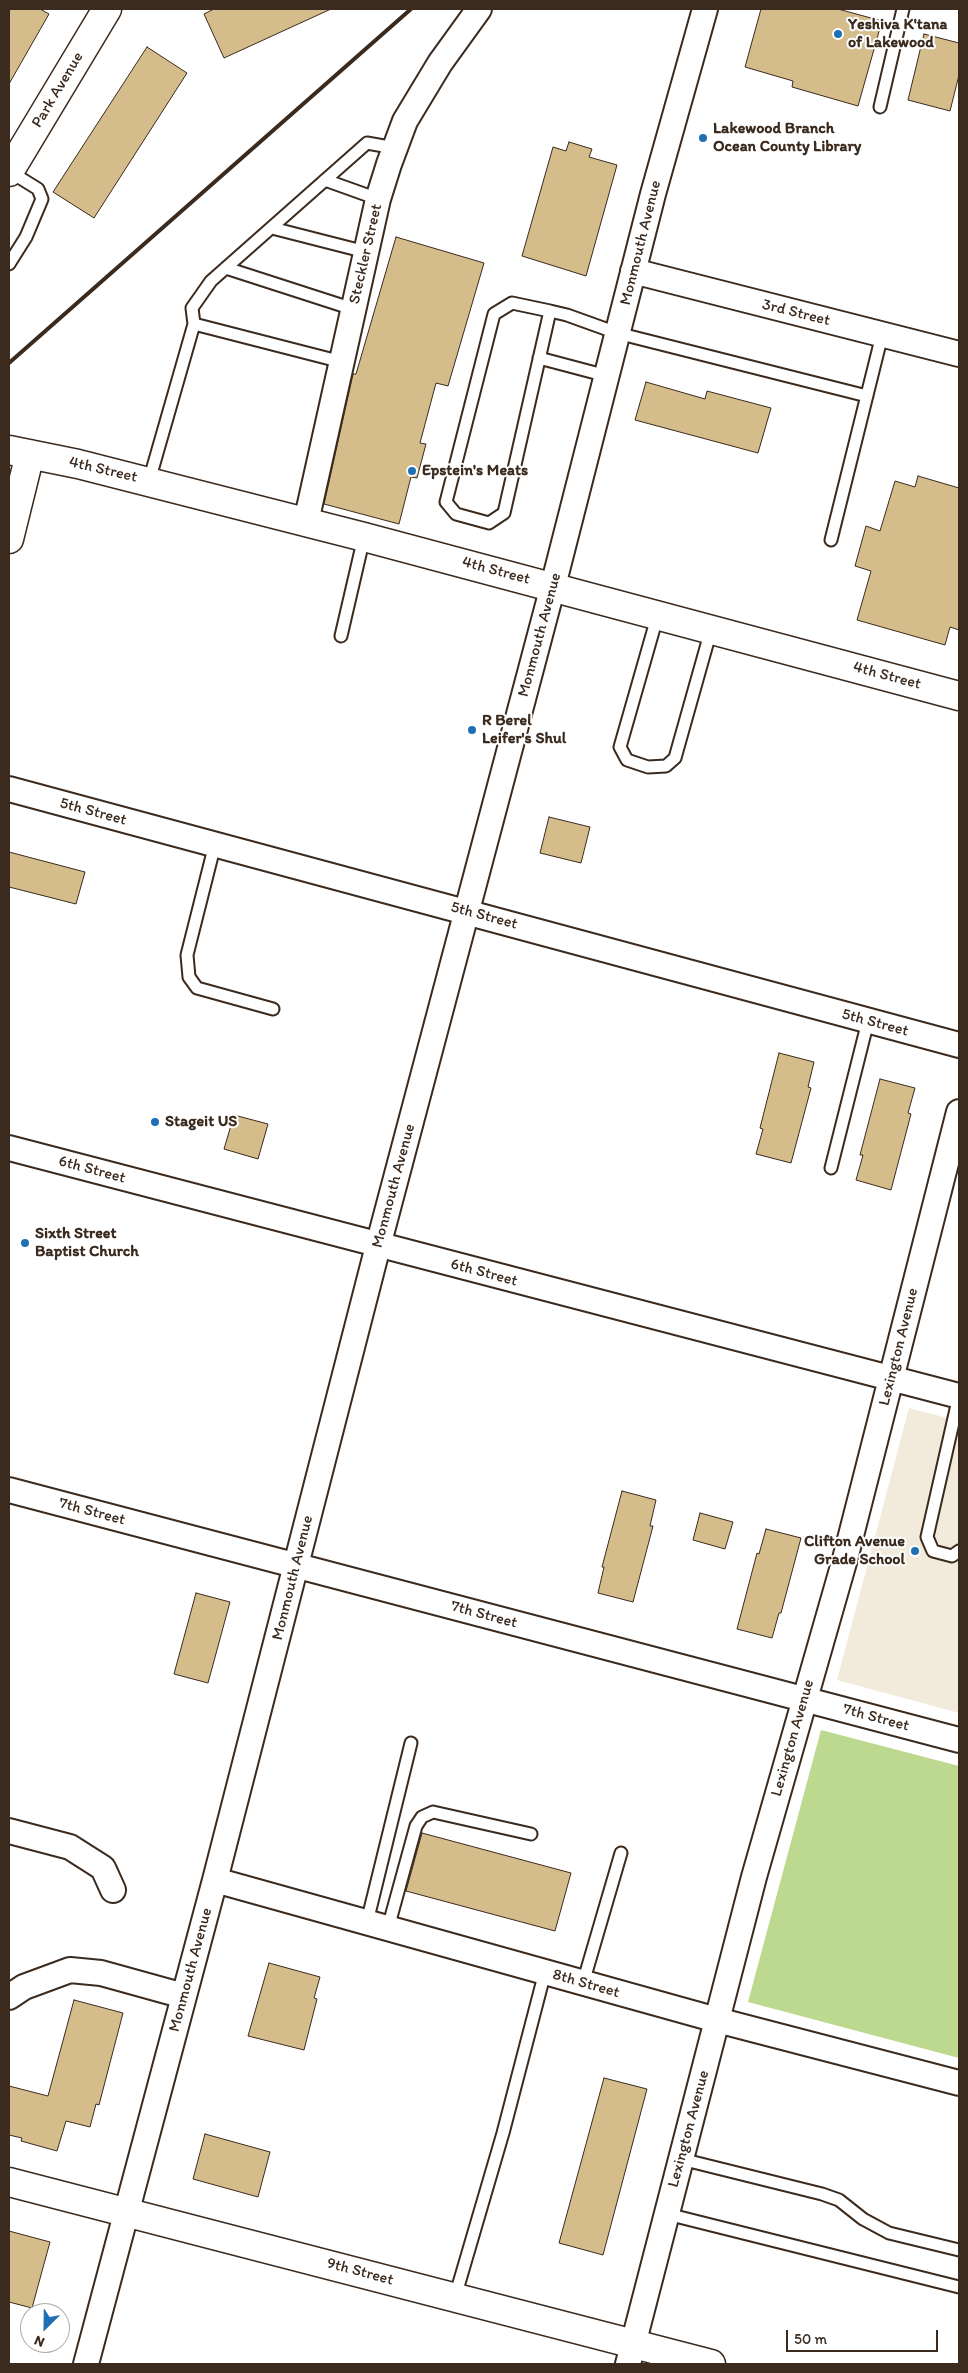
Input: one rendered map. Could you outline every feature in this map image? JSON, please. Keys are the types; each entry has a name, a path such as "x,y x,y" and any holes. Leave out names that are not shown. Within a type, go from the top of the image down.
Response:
{"street":[{"name":"Park Avenue","path":"9,172 105,9"},
{"name":"Steckler Street","path":"306,522 378,199 395,148 405,121 440,62 479,9"},
{"name":"Monmouth Avenue","path":"86,2364 215,1880 378,1246 553,586 633,271 705,9"},
{"name":"3rd Street","path":"633,271 959,354"},
{"name":"4th Street","path":"16,450 149,481 553,586 959,696"},
{"path":"9,539 16,450"},
{"name":"5th Street","path":"9,789 959,1045"},
{"name":"Lexington Avenue","path":"630,2354 754,1877 845,1559 959,1112"},
{"name":"6th Street","path":"9,1148 378,1246 959,1396"},
{"name":"7th Street","path":"9,1490 959,1740"},
{"path":"9,1831 70,1848 104,1868 114,1890"},
{"name":"8th Street","path":"215,1880 717,2020 959,2083"},
{"path":"9,1997 24,1987 70,1970 101,1973 184,1996"},
{"name":"9th Street","path":"9,2182 455,2297 630,2354 711,2364"}],"lane":[{"path":"880,107 902,9"},
{"path":"149,481 194,324 192,308 211,281 367,143 395,148"},
{"path":"9,172 38,189 42,199 26,236 9,264"},
{"path":"325,180 378,199"},
{"path":"272,228 366,252"},
{"path":"226,268 354,309"},
{"path":"550,311 504,512 489,523 456,514 446,502 494,314 512,303 550,311 567,315 617,334 867,396"},
{"path":"194,324 342,362"},
{"path":"831,540 882,335"},
{"path":"540,358 606,376"},
{"path":"341,636 364,537"},
{"path":"658,614 620,747 627,760 648,768 666,766 675,758 712,629"},
{"path":"214,844 187,955 188,976 197,988 273,1009"},
{"path":"831,1168 868,1021"},
{"path":"959,1396 927,1537 932,1551 952,1556 959,1551"},
{"path":"377,1925 411,1743"},
{"path":"377,1925 416,1826 422,1816 433,1812 531,1834"},
{"path":"583,1983 621,1854"},
{"path":"455,2297 503,2133 545,1972"},
{"path":"681,2159 822,2194 844,2204 888,2233 959,2250"},
{"path":"667,2214 959,2287"}],"shaded area":[{"name":"Clifton Avenue Grade School","path":"909,1408 959,1421 959,1713 837,1680"}],"green space":[{"path":"821,1730 959,1766 959,2058 748,2002"}],"building":[{"path":"9,9 40,9 49,14 9,84"},
{"path":"214,9 331,9 224,58 204,14"},
{"path":"761,9 838,9 882,21 858,106 792,87 793,81 745,67"},
{"path":"924,34 959,43 959,75 950,111 908,100"},
{"path":"147,47 187,73 94,218 53,192"},
{"path":"569,142 592,149 589,157 617,165 586,276 522,256 553,147 566,151"},
{"path":"396,237 484,263 448,386 436,383 420,443 426,444 417,478 411,477 399,524 324,504 353,374 356,374"},
{"path":"646,382 705,399 707,391 771,408 758,453 635,420"},
{"path":"918,476 959,488 959,630 950,627 945,645 857,620 871,571 855,566 866,526 880,531 895,481 915,487"},
{"path":"549,817 590,827 581,863 540,853"},
{"path":"9,852 85,872 76,904 9,887"},
{"path":"779,1053 814,1062 808,1087 811,1088 791,1163 756,1154 763,1129 760,1128"},
{"path":"880,1079 915,1088 908,1113 911,1114 891,1190 856,1180 863,1155 860,1155"},
{"path":"234,1115 268,1124 258,1159 224,1149"},
{"path":"622,1491 656,1500 650,1526 653,1526 633,1602 598,1593 604,1567 602,1567"},
{"path":"700,1513 733,1522 725,1549 693,1540"},
{"path":"766,1529 801,1538 781,1613 779,1613 772,1638 737,1629 757,1553 759,1554"},
{"path":"196,1593 230,1602 208,1683 174,1674"},
{"path":"422,1833 571,1873 555,1931 406,1891"},
{"path":"269,1963 320,1977 314,1998 317,1999 304,2050 248,2036"},
{"path":"74,2000 123,2013 99,2105 96,2104 90,2127 66,2121 57,2151 21,2141 22,2138 9,2135 9,2086 48,2096"},
{"path":"604,2078 647,2089 603,2255 559,2243"},
{"path":"205,2134 270,2152 258,2197 193,2179"},
{"path":"9,2231 50,2242 33,2303 20,2303 20,2305 9,2302"}],"railway":[{"path":"9,363 411,9"}],"place":[{"name":"Yeshiva K'tana of Lakewood","path":"838,34"},
{"name":"Lakewood Branch Ocean County Library","path":"703,138"},
{"name":"Epstein's Meats","path":"412,471"},
{"name":"R Berel Leifer's Shul","path":"472,730"},
{"name":"Stageit US","path":"155,1122"},
{"name":"Sixth Street Baptist Church","path":"25,1243"},
{"name":"Clifton Avenue Grade School","path":"915,1551"}]}
